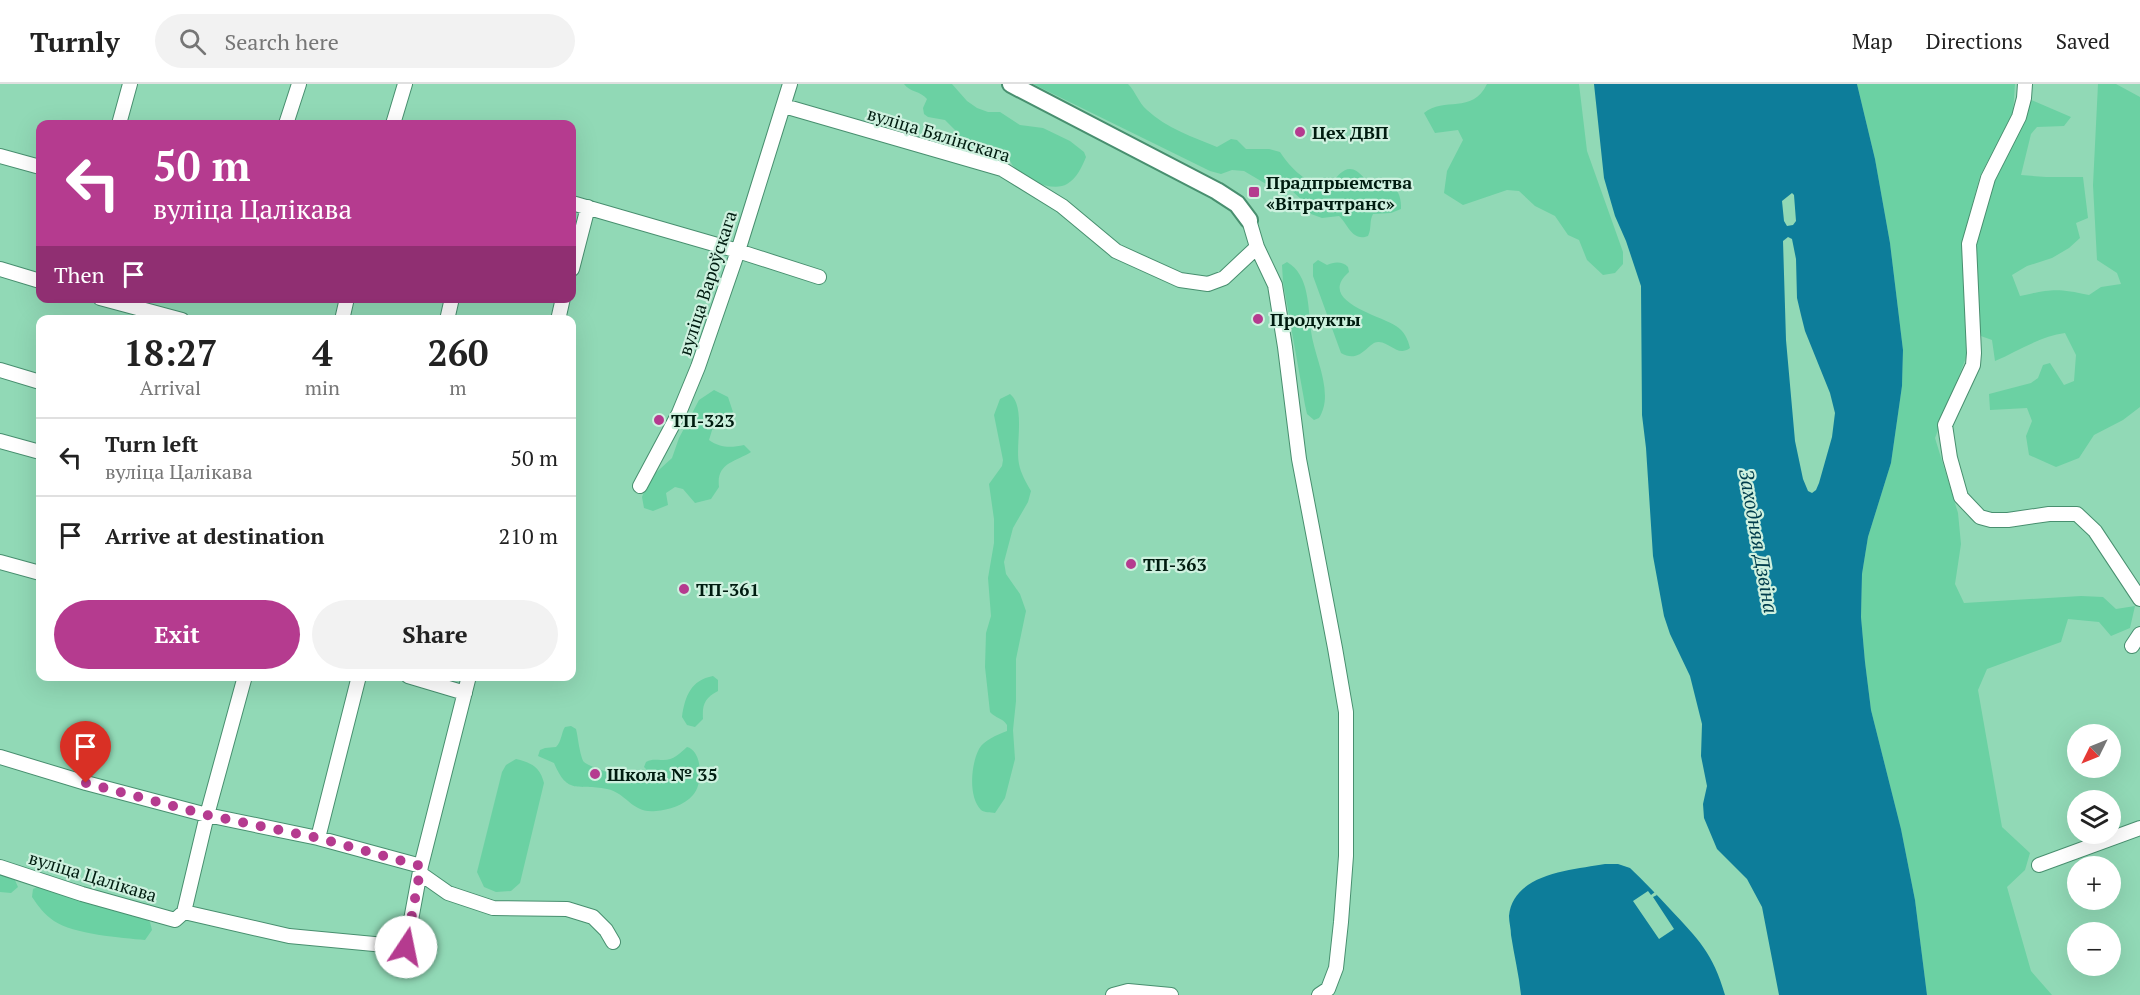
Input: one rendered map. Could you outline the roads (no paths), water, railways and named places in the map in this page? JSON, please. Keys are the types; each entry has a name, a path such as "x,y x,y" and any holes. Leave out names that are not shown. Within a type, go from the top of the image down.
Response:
{"main road":[{"path":"1011,84 1217,192 1237,204 1249,220"}],"street":[{"path":"120,120 130,84"},
{"path":"287,120 299,84"},
{"path":"394,120 405,84"},
{"name":"вуліца Вароўскага","path":"640,486 683,404 698,367 738,251 790,84"},
{"path":"2025,84 2019,117 1988,178 1969,244 1973,365 1945,425 1945,435 1961,497 1980,517 1991,520 2008,520 2049,514 2077,514 2095,531 2140,599"},
{"name":"вуліца Бялінскага","path":"784,106 1002,169 1062,206 1116,251 1180,280 1208,284 1224,278 1257,247"},
{"path":"0,156 36,165"},
{"path":"576,204 819,277"},
{"path":"576,254 588,207"},
{"path":"1249,220 1257,247 1275,285 1299,459 1346,712 1346,856 1341,922 1335,968 1328,989 1319,995"},
{"path":"0,269 36,280"},
{"path":"119,303 163,315"},
{"path":"0,370 36,381"},
{"path":"0,441 36,451"},
{"path":"0,562 36,572"},
{"path":"2132,646 2140,634"},
{"path":"179,916 243,681"},
{"path":"318,838 357,681"},
{"path":"425,681 465,693"},
{"path":"421,870 468,681"},
{"path":"0,757 86,783 207,815 318,838 421,870 448,892 493,908 567,909 593,916 613,942"},
{"path":"2038,865 2140,828"},
{"name":"вуліца Цалікава","path":"0,867 82,894 179,916 289,936 406,947 421,870"},
{"path":"1113,995 1128,991 1171,995"}],"water":[{"name":"Заходняя Дзвіна","path":"1594,84 1857,84 1875,159 1890,243 1903,350 1902,386 1891,463 1868,537 1862,574 1861,617 1871,710 1901,829 1915,900 1927,995 1779,995 1762,907 1747,879 1717,849 1704,818 1703,804 1707,786 1701,756 1702,724 1690,676 1664,616 1653,556 1642,415 1641,286 1615,216 1604,178","holes":["1792,193 1796,221 1793,225 1787,226 1784,221 1782,201","1788,237 1792,239 1796,259 1797,298 1805,331 1830,393 1835,413 1832,437 1819,483 1812,493 1808,491 1803,479 1795,441 1786,340 1783,241"]},
{"path":"1605,864 1618,864 1630,868 1689,929 1710,957 1725,995 1521,995 1509,918 1513,902 1532,882 1546,876"}],"place":[{"name":"Цех ДВП","path":"1300,132"},
{"name":"Прадпрыемства «Вітрачтранс»","path":"1254,192"},
{"name":"Продукты","path":"1258,319"},
{"name":"ТП-323","path":"659,420"},
{"name":"ТП-363","path":"1131,564"},
{"name":"ТП-361","path":"684,589"},
{"name":"Школа № 35","path":"595,774"}]}
